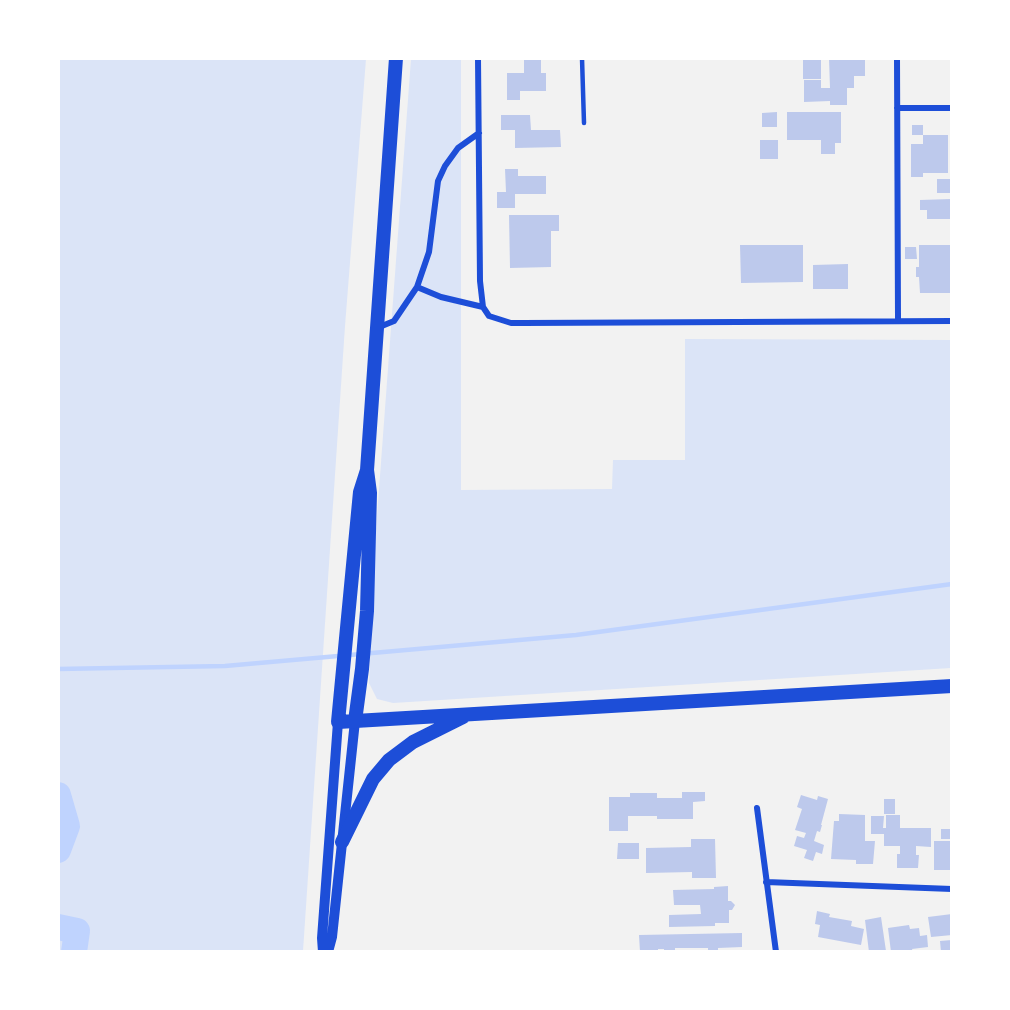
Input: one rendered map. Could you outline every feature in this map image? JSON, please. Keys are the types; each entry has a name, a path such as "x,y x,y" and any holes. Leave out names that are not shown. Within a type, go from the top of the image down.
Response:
{"main road":[{"path":"355,721 367,611 370,494 367,470 396,58"},
{"path":"367,470 360,492 338,722 951,686"},
{"path":"342,842 373,779 389,760 412,742 471,714"}],"street":[{"path":"478,58 480,281 483,307 489,316 511,323 951,321"},
{"path":"897,58 898,320"},
{"path":"897,108 951,108"},
{"path":"377,328 394,321 417,287 429,252 438,181 458,147 479,133"},
{"path":"417,287 441,297 483,307"},
{"path":"325,951 332,937 355,721"},
{"path":"325,951 322,938 338,722"},
{"path":"757,808 776,951"},
{"path":"766,882 951,889"}],"lane":[{"path":"582,58 584,123"}],"shaded area":[{"path":"58,59 366,59 345,326 303,951 59,951"},
{"path":"411,59 461,59 461,490 612,489 613,460 685,460 685,339 951,340 951,668 393,703 377,699 369,683 375,543"}],"building":[{"path":"524,58 541,58 541,73 546,73 546,91 520,91 520,100 507,100 507,73 524,73"},
{"path":"803,58 821,58 821,79 803,79"},
{"path":"829,58 865,58 865,76 854,76 854,88 847,88 847,105 830,105 830,101 804,102 804,80 821,80 821,88 830,88"},
{"path":"777,112 777,127 762,127 762,113"},
{"path":"787,112 841,112 841,143 835,143 835,154 821,154 821,140 787,140"},
{"path":"501,115 530,115 531,130 560,130 561,147 515,148 515,130 501,130"},
{"path":"912,125 923,125 923,135 912,135"},
{"path":"923,135 948,135 948,173 923,173 923,177 911,177 911,144 923,144"},
{"path":"760,140 778,140 778,159 760,159"},
{"path":"505,169 518,169 518,176 546,176 546,194 515,194 515,208 497,208 497,192 506,192"},
{"path":"937,179 952,179 952,193 937,193"},
{"path":"951,199 951,219 927,219 927,210 920,210 920,200"},
{"path":"509,215 559,215 559,231 551,231 551,267 510,268"},
{"path":"740,245 803,245 803,282 741,283"},
{"path":"919,245 952,245 952,293 920,293 919,277 916,277 916,267 919,267"},
{"path":"905,247 916,247 917,259 905,259"},
{"path":"848,264 848,289 813,289 813,265"},
{"path":"682,792 705,792 705,801 693,802 693,819 628,816 628,831 609,831 609,797 630,797 630,793 657,793 657,798 682,798"},
{"path":"801,795 817,800 818,796 828,799 820,832 817,831 814,841 824,845 822,854 816,852 813,861 804,858 807,850 794,846 797,836 804,838 806,833 795,830 802,809 797,807"},
{"path":"884,799 895,799 895,814 884,814"},
{"path":"839,814 865,815 865,841 875,841 873,864 856,864 856,860 831,859 834,821 839,821"},
{"path":"886,815 900,815 900,828 931,828 931,847 916,846 916,855 919,855 918,868 897,868 897,854 900,854 900,846 884,846 884,834 871,834 871,816 884,816 883,828 886,828"},
{"path":"941,829 950,829 950,839 941,839"},
{"path":"691,839 715,839 716,878 692,878 692,872 646,873 646,848 691,847"},
{"path":"934,841 951,841 952,870 934,870"},
{"path":"618,843 639,843 639,859 617,859"},
{"path":"728,886 728,901 735,905 732,910 729,910 729,923 715,923 715,926 669,927 669,915 701,914 700,905 674,905 673,890 714,889 714,887"},
{"path":"817,911 830,914 829,917 852,921 851,926 864,929 861,945 818,937 820,925 815,924"},
{"path":"952,914 952,935 931,937 928,917"},
{"path":"881,917 886,951 869,952 865,920"},
{"path":"909,925 910,929 919,928 920,936 927,935 928,947 912,949 913,952 891,952 888,928"},
{"path":"742,933 742,947 718,948 718,952 708,952 708,948 675,948 675,951 664,952 664,949 658,949 658,952 640,952 639,935"},
{"path":"952,940 952,952 941,952 940,941"}],"waterway":[{"path":"58,669 225,666 576,635 952,584"},
{"path":"58,795 67,826 58,850"},
{"path":"58,927 77,931 74,952"}]}
